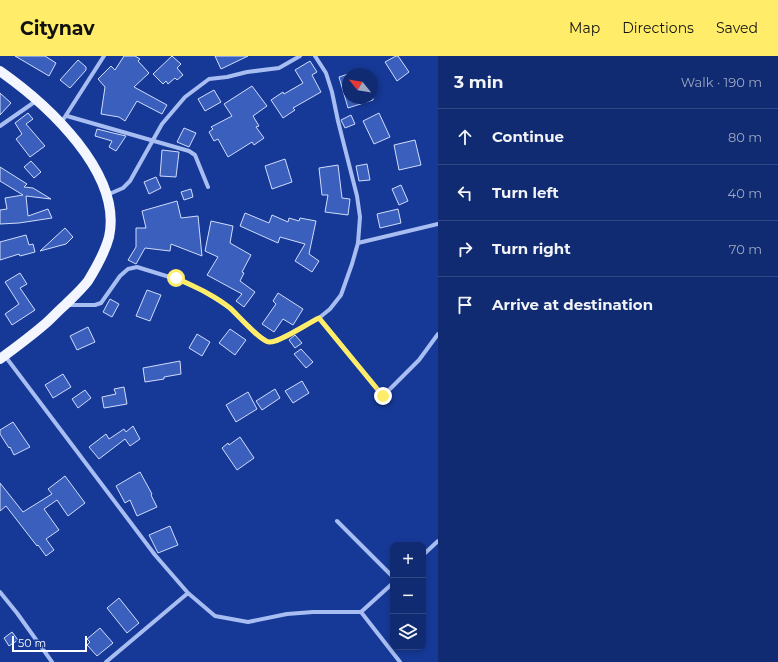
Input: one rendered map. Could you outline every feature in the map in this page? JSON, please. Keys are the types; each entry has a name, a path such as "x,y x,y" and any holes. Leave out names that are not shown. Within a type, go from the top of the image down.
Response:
{"main road":[{"path":"0,71 64,120 69,132 98,174 107,195 110,213 109,237 101,259 87,281 45,324 2,357"}],"street":[{"path":"104,56 64,120 189,151 195,155 208,187"},
{"path":"107,195 123,188 130,181 162,124 185,97 209,79 279,68 300,56"},
{"path":"65,305 95,305 101,302 120,276 128,269 138,267 176,278 204,291 230,308 259,336 268,342 277,341 319,318 330,309 341,295 358,243 360,217 357,196 332,92 326,74 316,56"},
{"path":"0,126 38,99"},
{"path":"358,243 438,224"},
{"path":"319,318 383,396 418,360 438,334"},
{"path":"2,357 155,555 188,593 214,616 248,622 287,614 313,612 361,612 390,586"},
{"path":"337,521 390,574"},
{"path":"426,552 438,541"},
{"path":"0,592 52,662"},
{"path":"106,662 188,593"},
{"path":"361,612 400,662"}],"building":[{"path":"15,56 45,56 56,63 49,76"},
{"path":"124,56 135,56 140,59 138,61 149,73 134,87 167,105 162,114 137,101 125,121 119,117 101,114 105,87 98,79 111,66 115,70"},
{"path":"172,56 181,64 177,68 183,75 177,80 175,78 168,84 166,81 163,84 153,74"},
{"path":"215,56 248,56 221,69"},
{"path":"398,56 409,72 397,81 385,62"},
{"path":"78,60 86,67 86,70 70,88 60,80"},
{"path":"310,61 317,72 312,75 321,92 293,108 295,110 283,118 271,100 283,92 284,94 303,83 295,70"},
{"path":"342,76 342,87 339,77"},
{"path":"252,86 267,106 253,116 259,126 256,127 264,138 254,145 252,142 228,157 218,139 214,141 209,132 213,129 211,127 232,116 224,104"},
{"path":"214,90 221,102 205,111 198,99"},
{"path":"0,93 11,103 0,115"},
{"path":"347,104 360,104 348,108"},
{"path":"28,113 33,119 26,124 45,146 30,157 16,139 22,134 15,123"},
{"path":"379,113 390,137 374,144 363,121"},
{"path":"351,115 355,124 345,128 341,120"},
{"path":"184,128 196,133 189,147 177,142"},
{"path":"97,129 126,136 116,151 109,147 112,141 95,136"},
{"path":"415,140 421,165 399,170 394,145"},
{"path":"162,150 179,152 176,177 160,176"},
{"path":"285,159 292,182 272,189 265,166"},
{"path":"31,161 41,172 34,178 24,167"},
{"path":"367,164 370,180 359,181 356,166"},
{"path":"338,165 342,198 350,199 348,215 325,212 328,195 322,195 319,168"},
{"path":"0,167 27,184 24,187 33,188 51,199 26,196 28,216 48,209 52,218 0,224 0,210 7,209 5,198 23,195 0,181"},
{"path":"156,177 161,188 149,194 144,182"},
{"path":"401,185 408,201 399,205 392,189"},
{"path":"191,189 193,197 184,200 181,192"},
{"path":"177,201 181,218 198,216 202,256 171,244 170,251 145,248 136,264 128,260 136,247 136,228 146,228 142,211"},
{"path":"398,209 401,223 380,228 377,214"},
{"path":"245,213 269,223 272,215 288,222 289,218 299,221 300,218 316,221 309,254 319,261 312,272 295,261 305,244 280,237 278,243 240,226"},
{"path":"211,221 233,226 230,243 251,255 242,272 244,273 240,281 255,292 244,307 236,301 242,294 207,275 218,257 205,251"},
{"path":"65,228 73,237 66,244 40,251"},
{"path":"26,235 29,245 33,244 35,252 20,256 19,254 0,260 0,242"},
{"path":"20,273 27,284 20,288 35,310 12,325 5,314 19,304 5,282"},
{"path":"147,290 161,295 150,321 136,316"},
{"path":"278,293 303,309 293,325 283,319 274,332 262,324 276,304 273,301"},
{"path":"110,299 119,304 112,317 103,312"},
{"path":"88,327 95,342 77,350 70,336"},
{"path":"230,329 246,340 235,355 219,343"},
{"path":"197,334 210,342 202,356 189,348"},
{"path":"295,335 302,343 295,348 289,340"},
{"path":"301,349 313,362 306,368 294,354"},
{"path":"180,361 181,374 145,382 143,368"},
{"path":"63,374 71,387 53,398 45,385"},
{"path":"302,381 309,393 293,403 285,391"},
{"path":"124,387 127,404 104,408 102,397 116,394 114,389"},
{"path":"275,389 280,398 262,410 256,401"},
{"path":"85,390 91,398 78,408 72,399"},
{"path":"248,392 257,409 236,422 226,405"},
{"path":"13,422 30,447 14,455 0,434 0,430"},
{"path":"133,426 140,439 130,446 125,439 99,459 89,447 106,434 109,439 124,429 126,432"},
{"path":"240,437 254,458 237,470 222,448"},
{"path":"140,472 157,507 137,516 130,500 125,503 116,486"},
{"path":"65,476 85,503 68,516 57,500 44,509 59,530 46,539 54,550 46,556 6,506 0,511 0,483 23,512 52,494 48,489"},
{"path":"170,526 178,545 158,553 149,535"},
{"path":"119,598 139,623 127,633 107,608"},
{"path":"100,628 113,643 97,656 87,645 90,642 87,639"},
{"path":"12,632 18,640 9,646 4,638"}],"route":[{"path":"176,278 204,291 230,308 259,336 268,342 277,341 319,318 383,396"}]}
